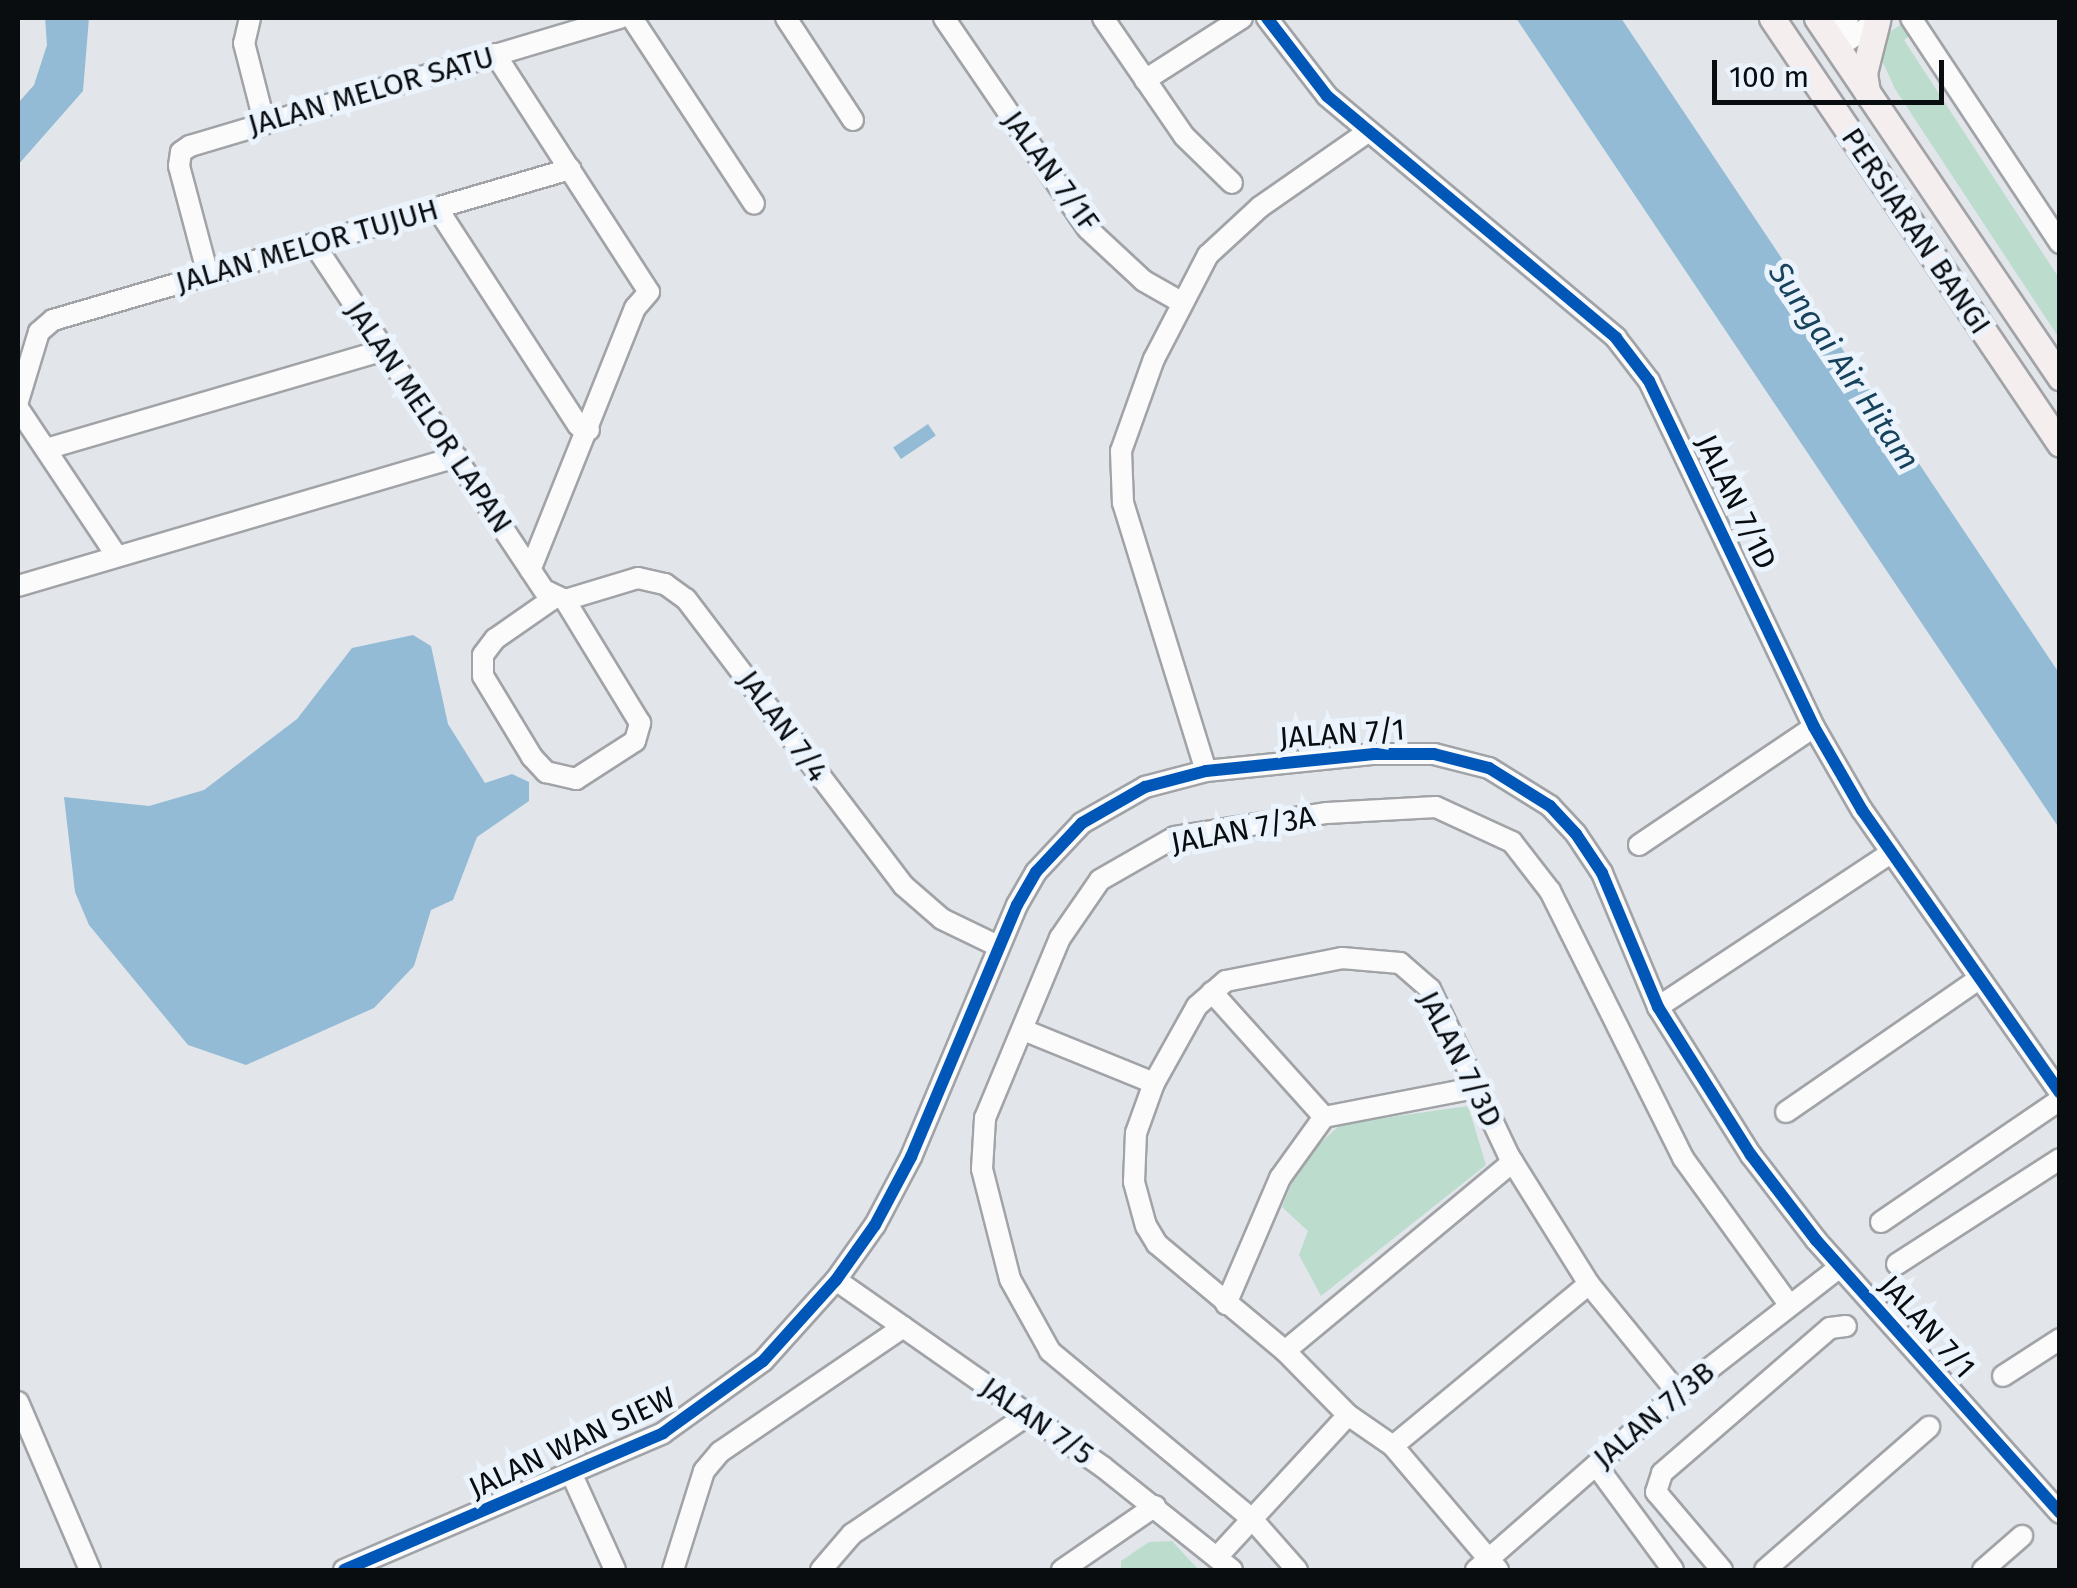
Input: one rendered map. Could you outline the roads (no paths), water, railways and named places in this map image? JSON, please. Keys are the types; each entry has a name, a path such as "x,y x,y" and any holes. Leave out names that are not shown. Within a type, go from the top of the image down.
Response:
{"main road":[{"name":"PERSIARAN BANGI","path":"1772,18 2060,444"},
{"path":"1788,18 1830,33 1824,74 1924,224 1931,252"},
{"path":"1867,92 1864,73 1879,19"},
{"name":"PERSIARAN BANGI","path":"1830,33 2058,373"}],"street":[{"path":"250,18 244,43 264,121"},
{"name":"JALAN MELOR SATU","path":"208,275 181,152 264,121 620,18"},
{"path":"632,18 754,204"},
{"path":"786,18 853,120"},
{"name":"JALAN 7/1F","path":"944,18 1088,229 1144,281 1181,302"},
{"path":"1103,18 1184,136 1232,183"},
{"path":"1146,80 1242,18"},
{"name":"JALAN 7/1D","path":"1267,18 1326,96 1616,338 1649,381 1814,727 1890,853 2060,1096"},
{"path":"1912,18 2060,243"},
{"path":"1830,33 1879,19"},
{"path":"495,54 649,292 635,308 530,570"},
{"path":"1206,771 1123,503 1121,451 1181,302 1208,255 1247,219 1366,133"},
{"name":"JALAN MELOR TUJUH","path":"18,405 45,325 570,169"},
{"path":"437,208 578,425 589,430"},
{"name":"JALAN MELOR LAPAN","path":"314,244 530,570 554,596 634,702 640,723 635,741 576,779 546,772 532,757 482,676 483,655 495,639 554,596"},
{"path":"46,449 384,350"},
{"path":"18,405 116,555"},
{"path":"18,586 456,458"},
{"name":"JALAN 7/4","path":"554,596 638,578 664,584 686,599 904,886 942,919 998,946"},
{"path":"1639,845 1814,727"},
{"name":"JALAN 7/1","path":"836,1280 911,1157 998,946 1036,872 1082,823 1144,787 1206,771 1434,754 1503,776 1576,834 1602,872 1658,1007 1751,1156 1840,1267 2060,1513"},
{"name":"JALAN 7/3A","path":"1297,1570 1252,1519 1050,1351 1010,1279 982,1169 986,1118 1026,1031 1060,938 1100,880 1175,837 1327,813 1436,807 1512,842 1550,891 1652,1105 1788,1303"},
{"path":"1658,1007 1890,853"},
{"name":"JALAN 7/3D","path":"1212,992 1226,981 1342,958 1400,964 1430,989 1513,1162 1589,1284 1678,1394"},
{"path":"1786,1112 1977,980"},
{"path":"1324,1117 1212,992 1196,1006 1154,1083 1132,1156 1138,1205 1157,1244 1284,1351 1348,1414 1393,1446 1488,1566"},
{"path":"1026,1031 1154,1083"},
{"path":"1226,1304 1280,1178 1324,1117 1475,1088"},
{"path":"1881,1222 2060,1096"},
{"path":"1897,1264 2060,1159"},
{"path":"1284,1351 1513,1162"},
{"name":"JALAN 7/3B","path":"1488,1566 1596,1464 1678,1394 1788,1303 1840,1267"},
{"name":"JALAN 7/5","path":"836,1280 1155,1506 1224,1564"},
{"name":"JALAN WAN SIEW","path":"344,1570 572,1475 704,1408 763,1361 836,1280"},
{"path":"1393,1446 1589,1284"},
{"path":"673,1570 704,1471 720,1452 903,1326"},
{"path":"1722,1570 1661,1500 1656,1485 1830,1328 1846,1326"},
{"path":"2003,1376 2060,1339"},
{"path":"18,1402 90,1570"},
{"path":"1224,1564 1252,1519 1348,1414"},
{"path":"822,1570 852,1534 1028,1415"},
{"path":"1765,1570 1928,1427"},
{"path":"1596,1464 1673,1570"},
{"path":"572,1475 615,1570"},
{"path":"1062,1570 1088,1563 1155,1506"},
{"path":"1983,1570 2022,1536"}],"water":[{"path":"45,18 89,18 83,91 18,165 18,103 34,85 47,45"},
{"name":"Sungai Air Hitam","path":"1516,18 1621,18 2059,673 2059,828"},
{"path":"928,424 936,436 901,459 893,447"},
{"path":"413,635 431,646 448,724 485,783 512,774 529,782 529,801 477,837 453,900 431,910 414,966 374,1008 246,1065 188,1045 89,925 75,892 64,797 149,806 204,790 297,719 352,648"}]}
